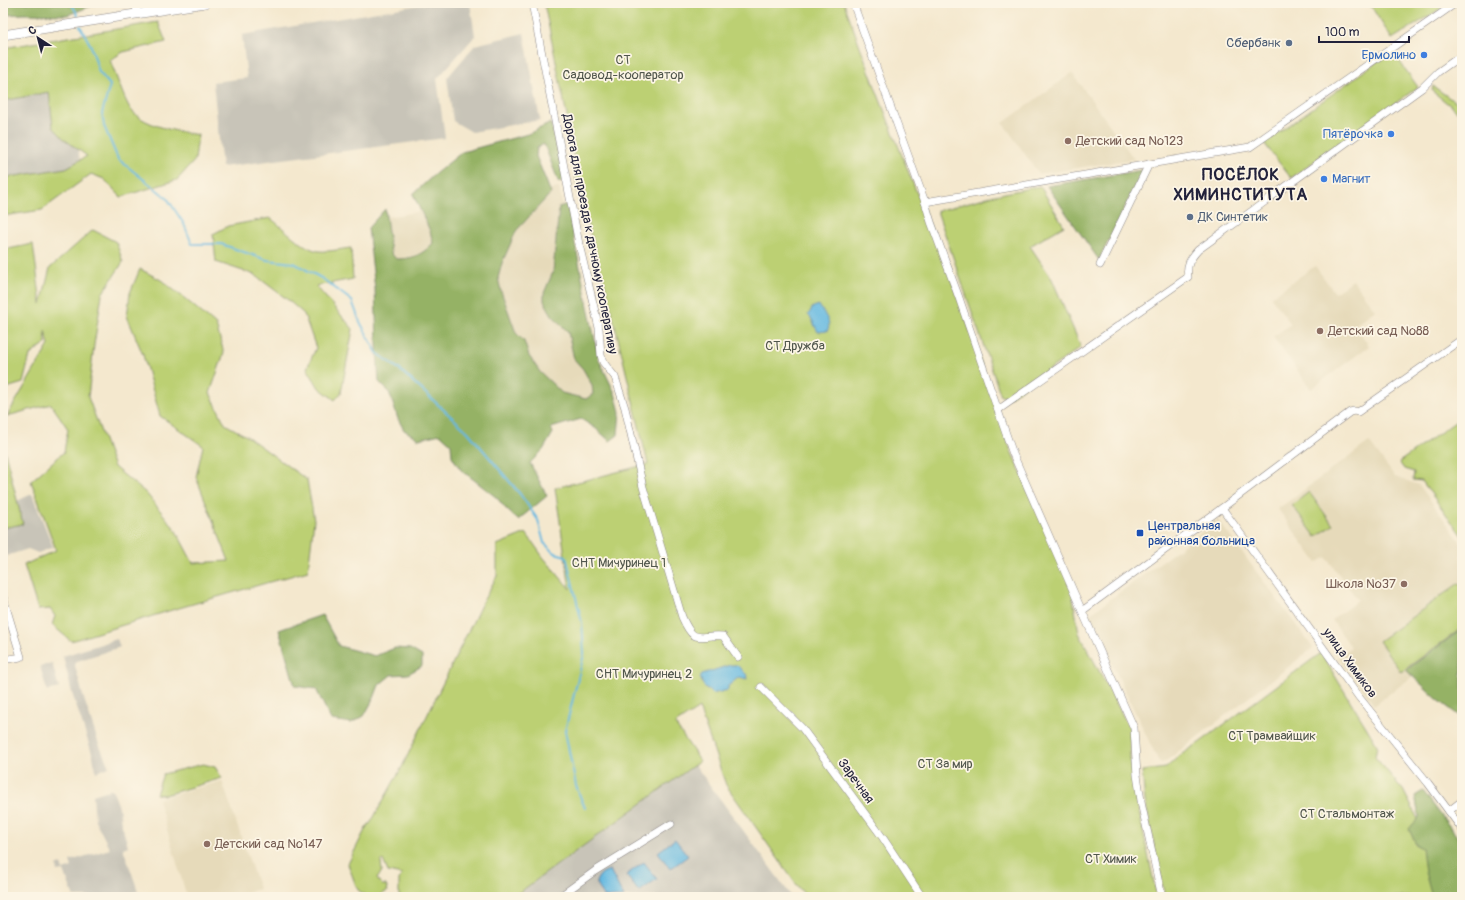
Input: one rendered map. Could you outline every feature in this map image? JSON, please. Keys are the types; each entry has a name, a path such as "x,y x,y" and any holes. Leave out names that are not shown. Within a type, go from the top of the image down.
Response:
{"main road":[{"path":"3,35 205,3"}],"street":[{"path":"135,3 138,14"},
{"name":"Дорога для проезда к дачному кооперативу","path":"532,3 579,244 599,328 600,355 603,362 615,377 625,408 644,487 682,617 691,634 697,637 714,635 723,636 738,657"},
{"path":"853,3 958,295 1013,454 1134,728 1138,782 1142,807 1162,897"},
{"path":"925,202 1250,147 1456,3"},
{"path":"998,410 1188,277 1188,262 1198,250 1422,88 1438,72 1460,56 1462,49"},
{"path":"1100,265 1149,164"},
{"path":"1082,611 1350,412 1358,412 1462,339"},
{"name":"улица Химиков","path":"1222,508 1358,696 1406,754 1462,829"},
{"path":"3,597 21,657 14,660 9,658 3,660"},
{"name":"Заречная","path":"761,687 802,728 883,838 922,897"},
{"path":"1449,811 1462,801"},
{"path":"559,897 595,871 671,824"}],"shaded area":[{"path":"431,3 470,3 475,36 437,79 445,138 222,167 213,82 247,78 242,35"},
{"path":"524,33 540,120 472,132 453,121 447,78 475,45"},
{"name":"Детский сад №123","path":"1072,73 1134,159 1039,174 1003,123"},
{"path":"64,79 82,171 3,184 3,89"},
{"path":"559,188 604,407 399,357 381,218"},
{"name":"Детский сад №88","path":"1315,266 1335,293 1353,280 1375,310 1355,325 1369,346 1311,389 1273,337 1291,324 1271,297"},
{"name":"Школа №37","path":"1369,442 1395,477 1419,485 1462,544 1462,640 1374,705 1338,657 1351,647 1332,620 1358,600 1326,557 1317,563 1278,509"},
{"path":"32,494 53,547 38,553 28,549 3,557 3,528 23,524 17,501"},
{"path":"1218,520 1313,648 1166,761 1161,763 1158,760 1089,615"},
{"path":"117,639 120,647 74,662 98,742 109,767 96,772 93,756 72,693 63,656"},
{"path":"52,663 59,688 47,691 40,666"},
{"path":"695,765 792,897 513,897"},
{"name":"Детский сад №147","path":"222,781 259,889 229,897 187,897 158,799"},
{"path":"112,789 119,807 121,823 128,846 123,848 138,891 123,897 74,897 64,871 58,872 57,866 61,864 63,870 72,867 70,861 110,849 95,820 93,795"}],"green space":[{"path":"3,3 97,4 67,15 3,15"},
{"path":"544,3 844,3 877,92 963,310 1011,451 1070,581 1079,633 1130,729 1130,758 1136,797 1157,897 807,897 798,887 726,785 699,708 675,724 700,761 513,897 399,897 399,879 402,875 388,872 383,860 381,862 382,871 377,879 382,885 386,885 388,891 376,897 365,897 365,895 358,890 348,864 366,828 370,824 402,767 482,603 497,576 497,545 526,533 543,557 570,589 555,488 648,464 606,288 577,188 572,141"},
{"path":"1369,3 1450,3 1392,39"},
{"path":"158,22 166,42 123,52 110,60 120,87 132,111 154,125 198,135 195,160 177,180 121,197 104,179 91,174 42,210 3,216 3,178 66,168 87,156 64,139 53,127 49,92 3,101 3,48"},
{"path":"1392,51 1418,87 1291,178 1264,143"},
{"path":"1433,86 1462,107 1462,115 1432,91"},
{"path":"551,123 563,173 563,180 559,183 544,144 537,148 536,156 551,193 516,231 502,263 498,278 501,291 516,333 524,341 529,356 540,372 562,393 586,399 593,394 592,385 583,369 574,359 568,332 552,315 544,301 544,293 553,272 559,207 567,204 599,360 615,393 620,412 618,435 610,441 595,428 581,419 551,428 553,433 543,450 530,463 547,496 518,520 497,498 460,469 452,456 451,444 440,434 419,439 404,430 398,419 389,392 379,382 375,289 368,228 385,209 391,253 396,259 417,256 433,243 430,231 413,194 462,152 528,134"},
{"path":"1143,170 1099,260 1047,186"},
{"path":"1040,186 1064,226 1030,246 1052,279 1081,347 1009,398 1001,396 937,211 995,195"},
{"path":"270,218 300,242 313,249 327,251 351,248 353,279 316,286 353,329 341,393 335,400 319,388 307,368 316,348 304,314 255,275 216,262 213,234 228,226"},
{"path":"93,230 116,242 123,262 102,294 88,397 114,467 146,493 175,529 193,563 229,561 196,477 203,446 160,416 143,355 127,316 130,293 140,269 161,280 216,325 224,353 210,393 225,424 248,437 307,480 314,520 308,571 71,641 52,625 55,616 50,609 38,610 24,565 56,550 31,481 64,452 68,429 51,404 7,416 49,345 45,330 46,343 30,355 23,383 3,389 3,250 33,244 41,304 50,268"},
{"path":"1462,417 1462,536 1422,481 1413,480 1414,472 1404,469 1399,462"},
{"path":"3,444 23,524 3,528"},
{"path":"1309,492 1333,525 1316,537 1292,505"},
{"path":"1459,583 1462,587 1462,628 1401,672 1379,641"},
{"path":"322,615 339,646 375,656 395,648 410,649 422,656 422,666 408,674 391,675 379,685 364,716 351,723 331,720 316,689 295,686 279,630"},
{"path":"1458,632 1462,632 1462,718 1437,699 1406,670"},
{"path":"1321,653 1377,745 1375,757 1403,790 1435,852 1444,897 1165,897 1145,801 1142,771 1166,768 1179,756 1199,743"},
{"path":"203,764 215,767 222,778 165,795 156,794 163,774"},
{"path":"1423,791 1462,843 1462,897 1432,897 1425,872 1422,848 1416,845 1409,829 1419,817 1415,796"}],"water":[{"path":"819,305 828,321 829,328 827,331 818,332 808,315 813,307"},
{"path":"730,665 737,665 748,676 747,679 739,677 728,686 728,690 712,694 703,685 700,677 702,674"},
{"path":"675,839 688,856 670,869 658,852"},
{"path":"644,862 657,879 639,892 626,875"},
{"path":"610,870 624,897 604,897 596,882 601,874"}],"waterway":[{"path":"71,3 78,15"},
{"path":"80,26 91,46 99,72 110,85 102,113 104,126 118,159 167,198 184,224 192,244 221,244 267,260 294,263 323,279 352,301 360,322 377,353 399,369 468,432 520,494 538,520 544,543 555,553 566,556 582,623 584,654 565,731 576,786 585,808"}],"place":[{"name":"Сбербанк","path":"1289,43"},
{"name":"Ермолино","path":"1424,55"},
{"name":"Пятёрочка","path":"1391,134"},
{"name":"Детский сад №123","path":"1068,141"},
{"name":"Магнит","path":"1324,179"},
{"name":"ДК Синтетик","path":"1190,217"},
{"name":"Детский сад №88","path":"1320,331"},
{"name":"Центральная районная больница","path":"1140,533"},
{"name":"Школа №37","path":"1404,584"},
{"name":"Детский сад №147","path":"207,844"}],"district":[{"name":"ПОСЁЛОК ХИМИНСТИТУТА","path":"1241,184"}],"park label":[{"name":"СТ Садовод-кооператор","path":"623,68"},
{"name":"СТ Дружба","path":"795,346"},
{"name":"СНТ Мичуринец 1","path":"619,563"},
{"name":"СНТ Мичуринец 2","path":"644,674"},
{"name":"СТ Трамвайщик","path":"1272,736"},
{"name":"СТ За мир","path":"945,764"},
{"name":"СТ Стальмонтаж","path":"1347,814"},
{"name":"СТ Химик","path":"1111,859"}]}
